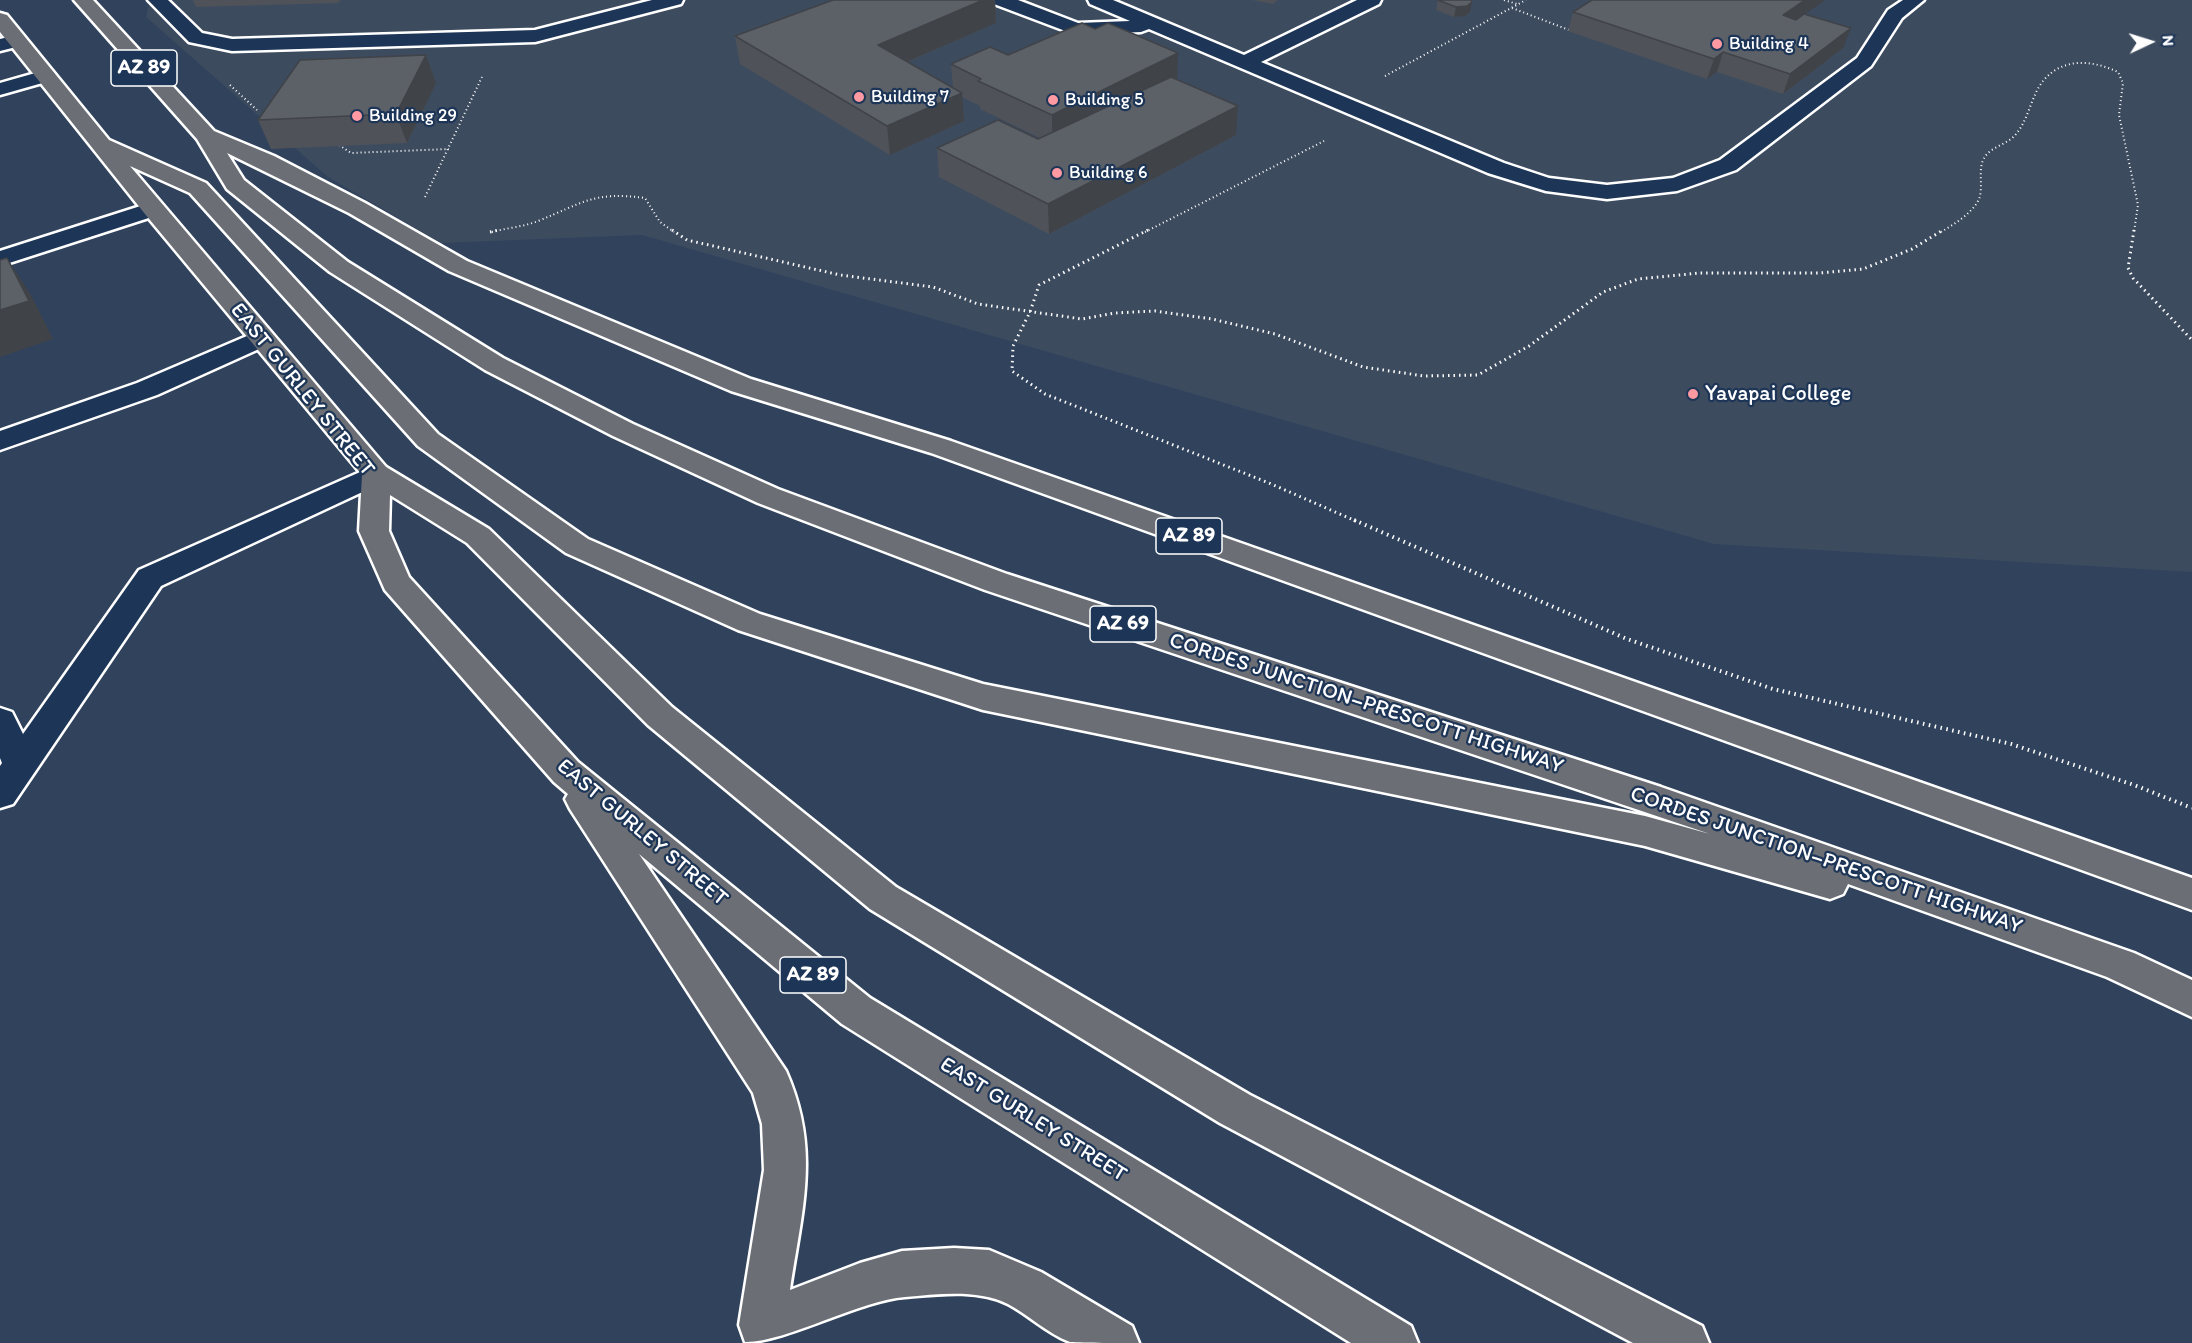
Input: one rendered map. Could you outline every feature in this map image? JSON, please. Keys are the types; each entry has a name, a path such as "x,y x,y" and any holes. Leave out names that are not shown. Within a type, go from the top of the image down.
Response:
{"main road":[{"name":"AZ 89","path":"83,0 206,136 266,161 357,208 458,266 741,385 941,447 2192,894"},
{"name":"EAST GURLEY STREET","path":"0,19 9,43 46,76 153,209 376,474 374,531 396,582 566,772 856,1011 1394,1343"},
{"name":"CORDES JUNCTION–PRESCOTT HIGHWAY","path":"206,136 235,184 339,267 494,364 623,430 768,496 996,582 1648,797 2120,965 2192,999"},
{"path":"100,144 198,188 428,440 577,546 749,622 983,697 1645,831 2120,965"},
{"path":"376,474 478,536 660,716 883,898 1235,1109 1653,1329 1686,1343"},
{"path":"566,772 771,1085 783,1124 786,1170 755,1334"},
{"path":"755,1334 860,1286 902,1274 954,1271 988,1274 1025,1288 1115,1343"}],"street":[{"path":"157,0 196,38 232,45 535,36 674,0"},
{"path":"1001,0 1076,29 1157,26"},
{"path":"1097,0 1496,168 1546,184 1607,192 1677,184 1728,165 1864,62 1896,14 1915,0"},
{"path":"1243,62 1269,52 1372,0"},
{"path":"0,89 46,76"},
{"path":"0,259 153,209"},
{"path":"0,441 147,389 261,338"},
{"path":"0,794 150,578 376,474"},
{"path":"0,722 20,763"}],"path":[{"path":"1504,0 1517,4"},
{"path":"1337,102 1526,0"},
{"path":"1511,8 1569,30"},
{"path":"479,233 536,222 575,203 614,194 645,198 660,222 687,240 840,274 933,286 978,304 1082,319 1115,313 1155,311 1212,319 1275,334 1363,367 1425,376 1478,375 1529,346 1603,292 1638,279 1700,273 1820,273 1863,269 1912,249 1962,219 1979,199 1982,163 1988,152 2016,135 2043,81 2065,64 2085,62 2101,64 2118,72 2123,83 2120,115 2138,205 2128,268 2133,278 2192,340"},
{"path":"422,201 483,75"},
{"path":"225,80 260,112"},
{"path":"1372,116 1039,285 1030,312 1013,346 1012,371 1045,394 1269,483 1627,639 1773,689 2011,744 2192,807"},
{"path":"339,144 351,153 448,149"}],"shaded area":[{"name":"Yavapai College","path":"150,0 2192,0 2192,572 1714,544 642,235 441,243 328,177 146,17"}],"building":[{"path":"833,0 983,0 878,45 962,93 887,126 735,36"},
{"path":"1438,0 1471,0 1472,2 1467,6 1456,7"},
{"name":"Building 4","path":"1592,0 1805,0 1783,15 1796,20 1804,14 1851,28 1790,74 1723,52 1714,59 1573,12"},
{"path":"1082,23 1095,29 1108,23 1178,53 1052,115 978,81 981,79 951,64 990,47 1008,55"},
{"path":"426,55 396,114 258,120 300,60"},
{"path":"1171,77 1238,106 1048,204 937,148 998,120 1038,139"},
{"path":"7,258 29,301 0,310 0,260"}],"place":[{"name":"Building 4","path":"1717,44"},
{"name":"Building 7","path":"859,97"},
{"name":"Building 5","path":"1053,100"},
{"name":"Building 29","path":"357,116"},
{"name":"Building 6","path":"1057,173"},
{"name":"Yavapai College","path":"1693,394"}]}
